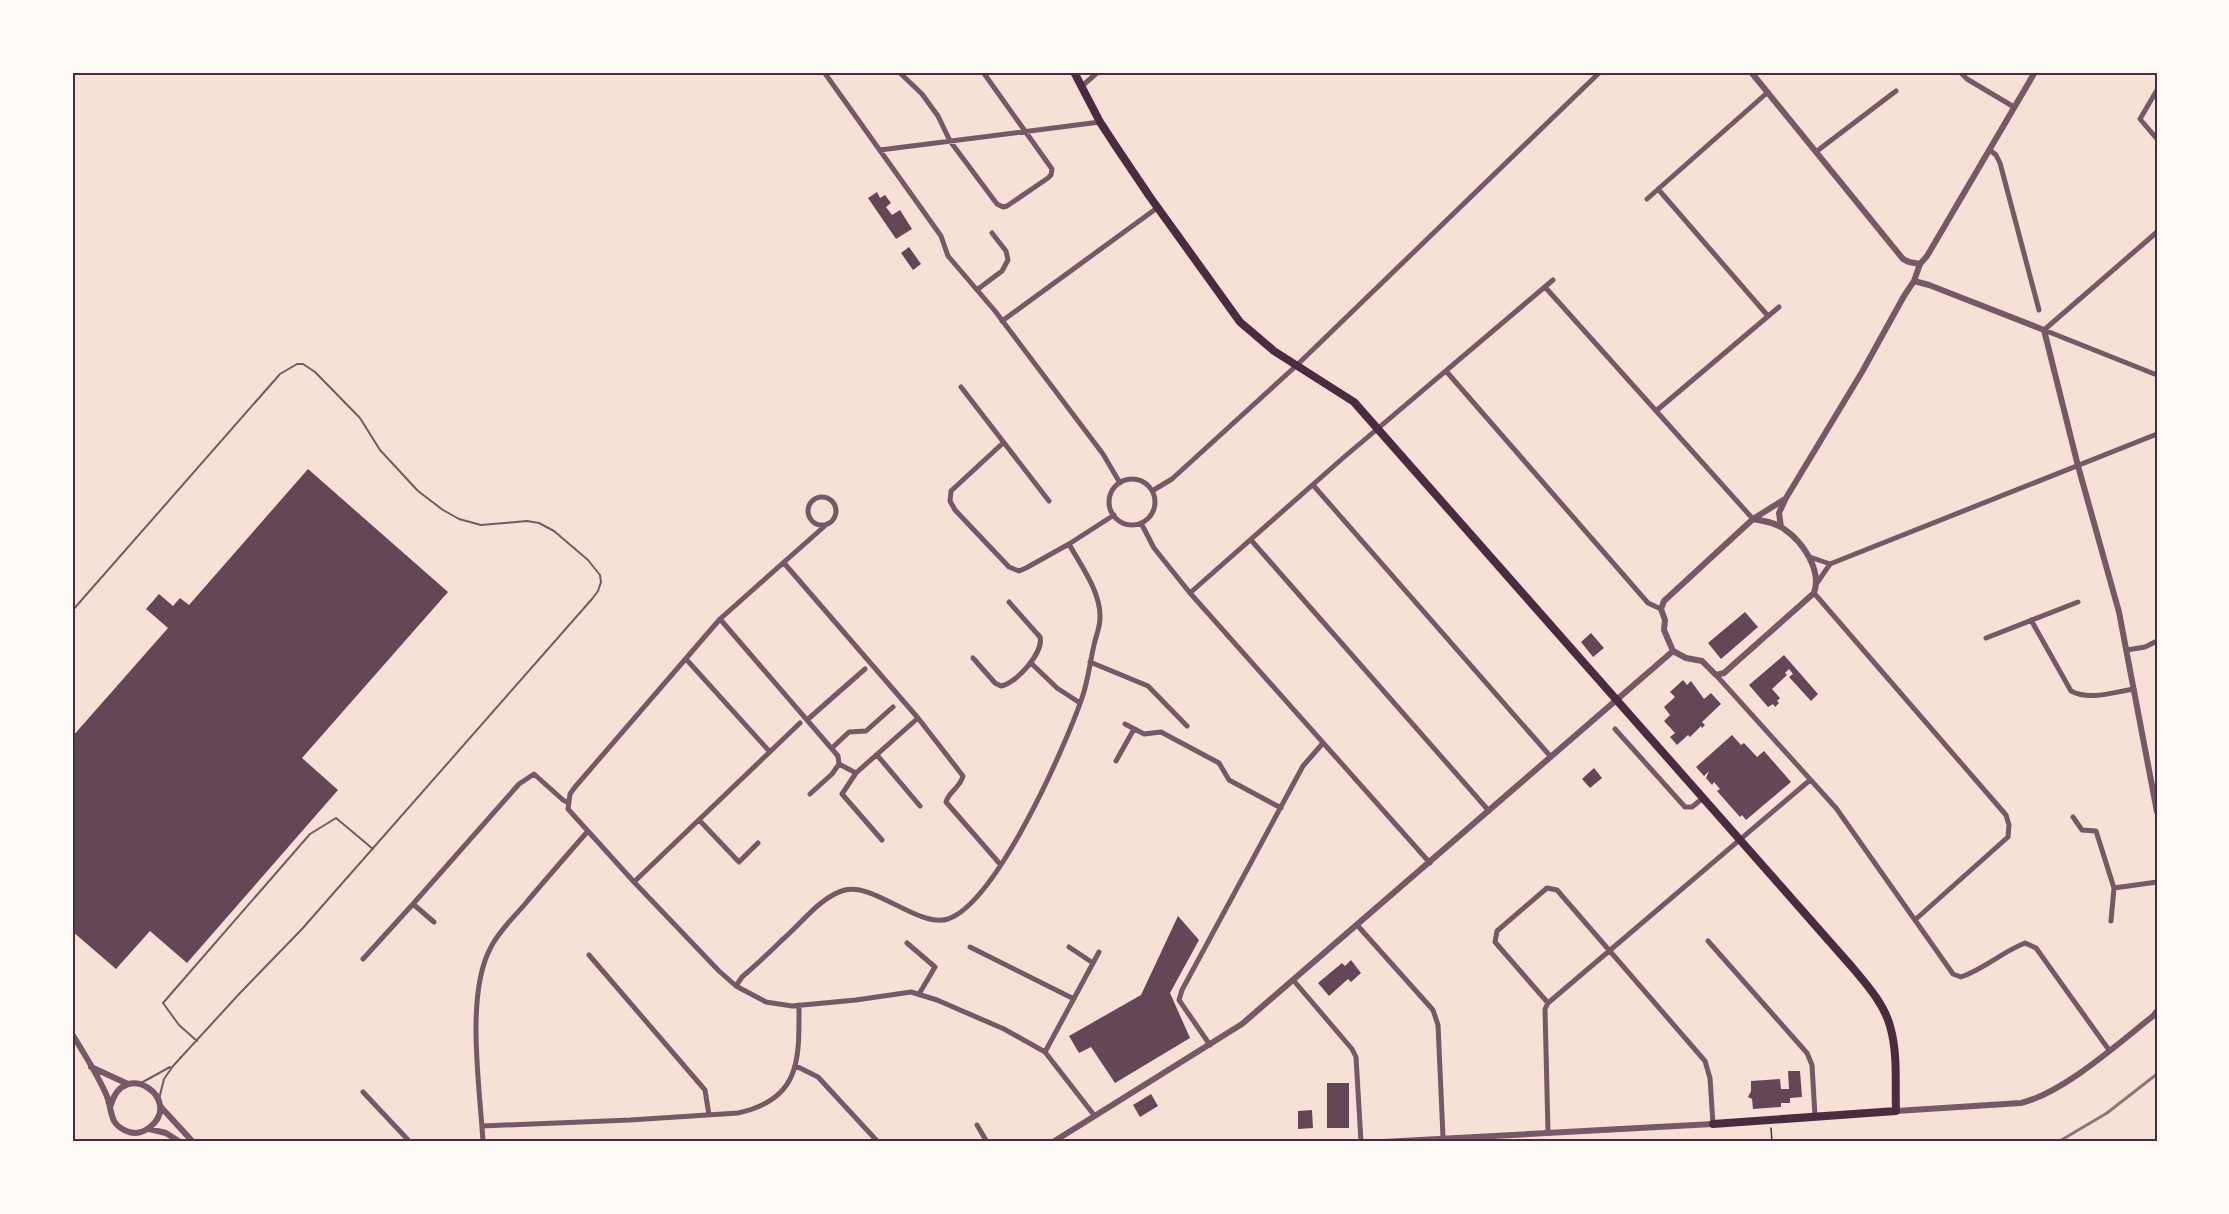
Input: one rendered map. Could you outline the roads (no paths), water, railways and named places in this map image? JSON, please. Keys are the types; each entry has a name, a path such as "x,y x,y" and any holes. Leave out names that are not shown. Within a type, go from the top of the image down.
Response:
{"main road":[{"path":"1074,72 1101,122 1157,208 1240,322 1258,339 1354,402 1852,967 1875,996 1890,1025 1894,1049 1896,1111 1713,1124"}],"street":[{"path":"824,72 941,236 948,256 978,289 1103,454 1120,483"},
{"path":"899,72 916,88 938,116 950,141 997,204 1003,207 1048,178 1052,172 983,72"},
{"path":"1082,86 1098,72"},
{"path":"1152,491 1172,478 1297,366 1600,72"},
{"path":"1751,72 1902,259 1920,264"},
{"path":"1960,72 1967,79 2014,107"},
{"path":"1781,527 1779,513 1786,498 1862,372 1914,281 1920,264 1927,256 2035,72"},
{"path":"2157,90 2140,119 2157,139"},
{"path":"1816,151 1896,91"},
{"path":"1647,199 1768,92"},
{"path":"880,150 1101,122"},
{"path":"1990,150 2000,163 2039,310"},
{"path":"1658,189 1768,316"},
{"path":"1002,321 1157,208"},
{"path":"2044,330 2157,232"},
{"path":"978,289 1002,271 1008,260 1006,251 992,233"},
{"path":"1190,593 1552,280"},
{"path":"1914,281 2157,375"},
{"path":"1545,286 1753,519 1781,527 1795,538 1810,557 1817,583"},
{"path":"1656,411 1779,307"},
{"path":"2044,330 2127,650 2157,812"},
{"path":"1446,371 1648,603 1661,609"},
{"path":"961,387 1048,501"},
{"path":"1716,675 1724,673 1814,593 1823,572 1830,564 2157,434"},
{"path":"1003,443 951,491 950,501 954,510 1010,567 1019,572 1114,516"},
{"path":"1128,479 1136,479 1152,491 1155,504 1152,512 1141,522 1127,524 1114,516 1109,504 1110,496 1120,483 1128,479"},
{"path":"1313,485 1551,757"},
{"path":"827,524 818,524 810,519 809,505 816,498 825,497 835,505 836,514 827,524 720,619 575,787 567,802 568,809 634,882 736,986 766,1002 792,1006 911,992 937,1000 1004,1029 1046,1052 1094,1115"},
{"path":"1786,498 1753,519 1664,601 1661,609 1665,620 1664,630 1673,651 1686,658 1702,662 1716,675 1836,808 1953,974 1961,977 1972,974 2011,949 2025,944 2036,948 2109,1050"},
{"path":"1141,522 1154,548 1190,593 1430,863"},
{"path":"1251,540 1489,811"},
{"path":"736,986 742,977 822,903 838,892 859,889 933,919 947,919 964,910 980,895 1050,777 1080,703 1100,619 1098,598 1069,544"},
{"path":"1810,557 1830,564"},
{"path":"783,563 918,718 963,776 961,784 948,795 946,802 1000,864"},
{"path":"1814,593 2006,815 2009,825 2008,837 1916,919"},
{"path":"973,658 1000,686 1012,681 1031,663 1041,645 1040,637 1009,602"},
{"path":"1986,638 2078,602"},
{"path":"720,619 838,756 839,764 832,774 810,794"},
{"path":"2031,620 2071,691 2080,696 2094,696 2134,689"},
{"path":"2127,650 2145,647 2157,641"},
{"path":"1053,1142 1242,1024 1673,651"},
{"path":"686,659 770,752"},
{"path":"1090,662 1148,686 1187,726"},
{"path":"1031,663 1057,688 1080,703"},
{"path":"807,720 865,669"},
{"path":"832,748 849,732 866,731 893,707"},
{"path":"882,840 842,794 856,773 918,718"},
{"path":"634,882 800,723"},
{"path":"1125,724 1144,734 1161,732 1219,763 1228,780 1281,808"},
{"path":"1116,761 1134,729"},
{"path":"1615,729 1685,807 1692,807 1703,798"},
{"path":"1210,1045 1179,1000 1182,990 1303,766 1323,743"},
{"path":"877,755 920,806"},
{"path":"839,764 856,773"},
{"path":"363,959 519,784 534,774 567,802"},
{"path":"1548,1132 1545,1009 1548,1003 1810,780"},
{"path":"2073,817 2082,830 2096,831 2114,888 2111,921"},
{"path":"700,821 739,862 758,843"},
{"path":"483,1142 477,990 484,964 491,946 508,924 588,831"},
{"path":"2114,888 2157,882"},
{"path":"1383,1142 1713,1124 1710,1078 1706,1061 1557,890 1547,888 1497,932 1495,942 1548,1003"},
{"path":"413,904 434,922"},
{"path":"1357,925 1433,1010 1438,1025 1443,1137"},
{"path":"1708,941 1807,1053 1812,1065 1815,1116"},
{"path":"906,943 936,967 919,994"},
{"path":"1069,946 1093,963"},
{"path":"969,947 1074,999"},
{"path":"1046,1052 1099,952"},
{"path":"589,955 705,1090 709,1114"},
{"path":"1294,981 1352,1049 1356,1057 1361,1142"},
{"path":"482,1126 738,1113 763,1105 788,1084 796,1066 799,1052 799,1005"},
{"path":"1896,1111 2021,1103 2036,1100 2052,1092 2157,1011"},
{"path":"72,1034 111,1105 113,1119 122,1129 133,1132 149,1129 166,1133 180,1142"},
{"path":"796,1066 818,1077 878,1142"},
{"path":"91,1067 129,1084"},
{"path":"111,1105 117,1092 129,1084 139,1083 149,1087 159,1103 193,1142"},
{"path":"363,1092 410,1142"},
{"path":"149,1129 159,1115 159,1103"},
{"path":"976,1125 987,1142"}],"lane":[{"path":"72,611 280,374 297,364 303,364 324,380 360,418 380,450 418,491 443,510 459,519 481,525 518,521 539,523 554,531 580,553 600,575 601,582 598,591 294,939 240,993 173,1066 164,1079 159,1103"},
{"path":"196,1041 162,1004 310,834 336,818 373,849"},
{"path":"139,1083 173,1066"}],"railway":[{"path":"2058,1142 2107,1113 2157,1074"}]}
